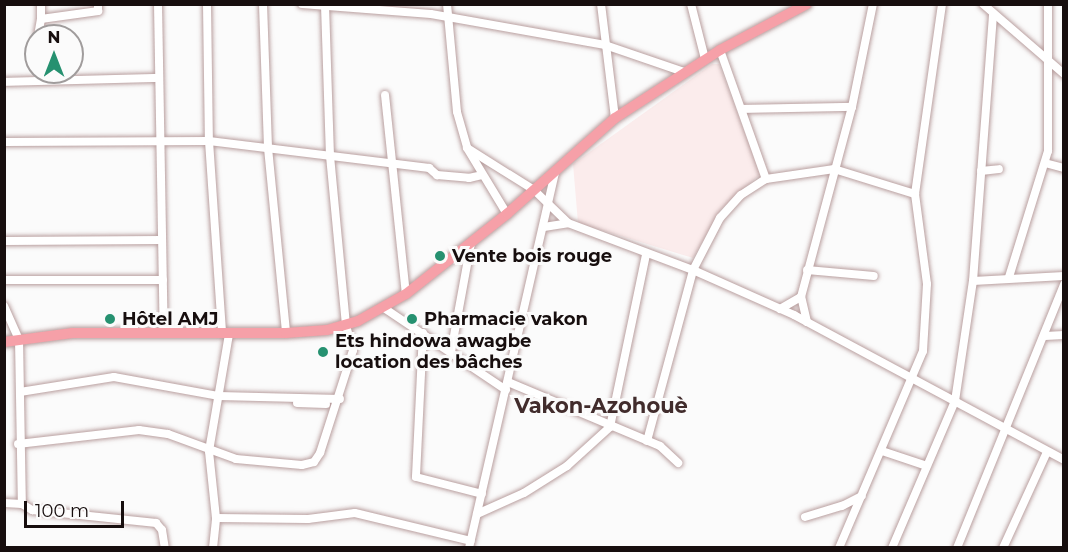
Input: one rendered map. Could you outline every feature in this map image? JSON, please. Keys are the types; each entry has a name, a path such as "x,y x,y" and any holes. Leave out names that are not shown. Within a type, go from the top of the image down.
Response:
{"main road":[{"path":"4,342 72,333 286,333 346,325 384,308 406,294 507,214 615,118 720,50 788,10 807,4"}],"street":[{"path":"40,4 40,24"},
{"path":"41,19 99,11 98,4"},
{"path":"158,4 164,334"},
{"path":"207,4 209,141 226,334 209,451 216,518 213,548"},
{"path":"263,4 268,148 286,333"},
{"path":"302,4 449,17 605,45 684,72"},
{"path":"447,4 457,112 467,148 507,214"},
{"path":"601,4 615,118"},
{"path":"691,4 705,59"},
{"path":"807,322 801,297 852,107 873,4"},
{"path":"839,548 914,377 927,323 927,284 915,194 942,4"},
{"path":"982,4 1050,65 1064,74"},
{"path":"1009,278 1048,151 1050,65 1048,4"},
{"path":"18,444 139,430 168,434 209,451 236,459 289,465 314,462 340,401 353,350 346,325 330,156 325,6"},
{"path":"892,548 954,401 973,281 993,14"},
{"path":"720,50 743,109 766,179"},
{"path":"84,79 159,78"},
{"path":"4,82 24,81"},
{"path":"385,95 406,294"},
{"path":"743,109 852,107"},
{"path":"4,142 160,139 209,141 429,168 437,175 469,178 482,175"},
{"path":"467,148 534,190 568,223 693,270 780,309 914,377 1064,460"},
{"path":"1045,163 1064,168"},
{"path":"647,441 693,270 720,218 741,195 766,179 834,169 915,194"},
{"path":"981,171 999,170"},
{"path":"216,518 308,519 355,513 470,544 555,172"},
{"path":"544,226 568,223"},
{"path":"4,241 162,240"},
{"path":"451,352 471,243"},
{"path":"477,514 524,493 567,466 610,427 646,254"},
{"path":"807,270 874,276"},
{"path":"973,281 1064,276"},
{"path":"4,280 163,280"},
{"path":"957,548 1007,430 1064,284"},
{"path":"780,309 801,297"},
{"path":"4,306 19,339 18,444 22,504"},
{"path":"384,308 507,386 647,441 669,451 678,463"},
{"path":"423,333 416,477 482,494"},
{"path":"1045,336 1064,336"},
{"path":"20,392 114,377 218,398 340,401"},
{"path":"882,451 927,466"},
{"path":"1003,548 1047,452"},
{"path":"805,517 842,506 862,495"},
{"path":"4,503 22,504 32,510 156,523 162,530 165,548"}],"shaded area":[{"path":"712,64 719,64 760,174 721,209 693,258 578,223 573,164"}],"place":[{"name":"Vente bois rouge","path":"440,256"},
{"name":"Hôtel AMJ","path":"110,319"},
{"name":"Pharmacie vakon","path":"412,319"},
{"name":"Ets hindowa awagbe location des bâches","path":"323,352"}],"district":[{"name":"Vakon-Azohouè","path":"601,406"}]}
